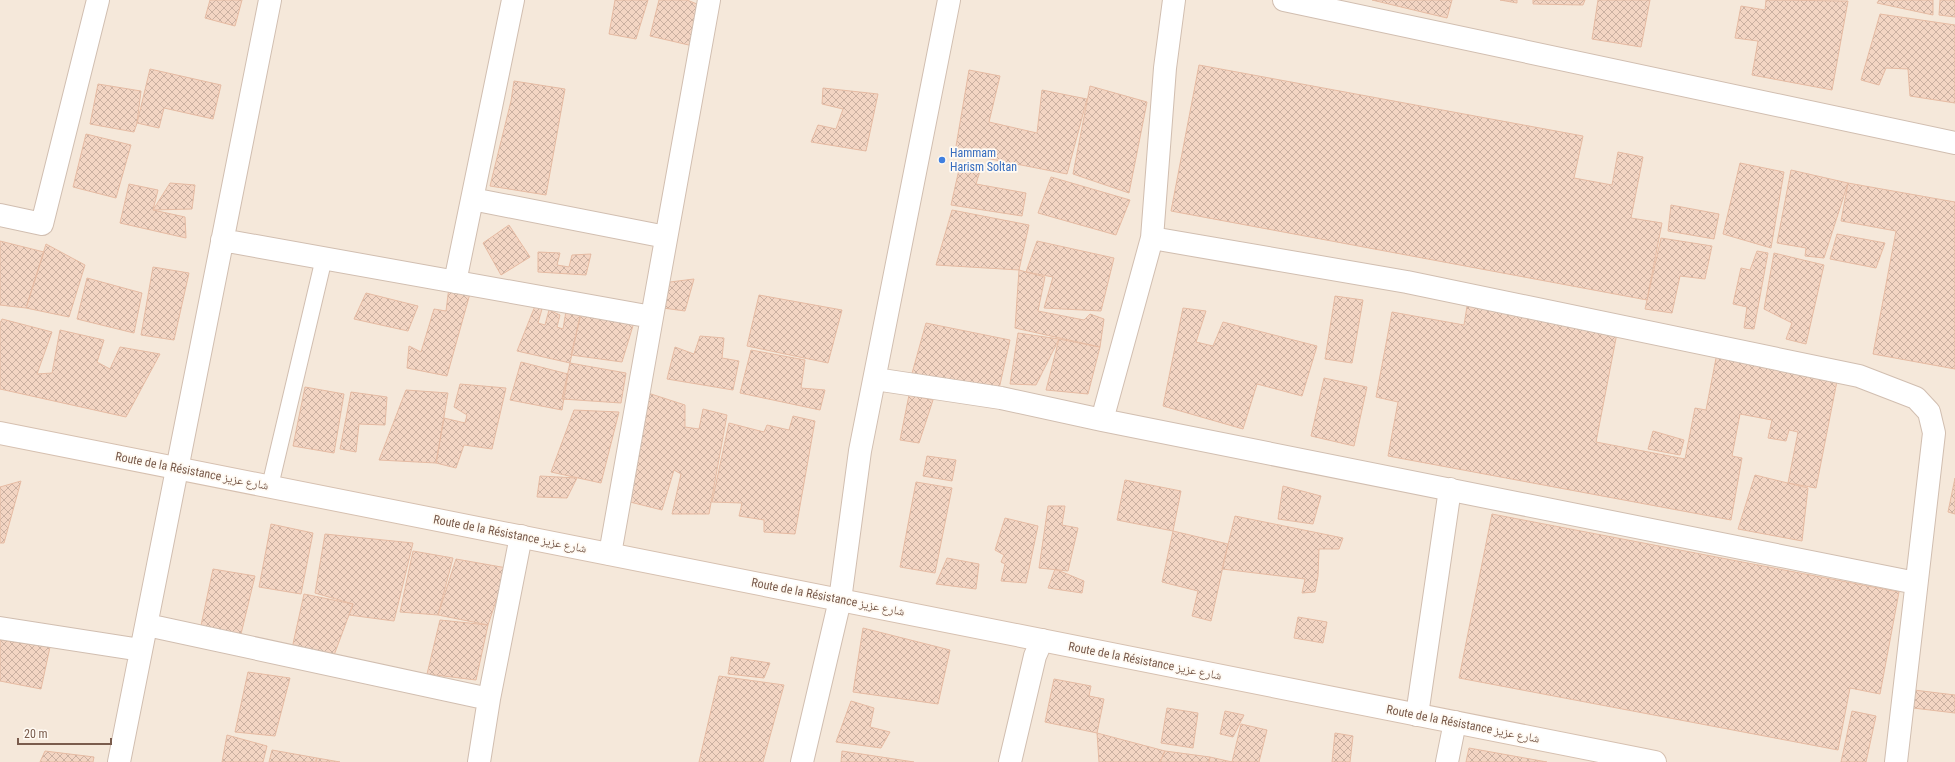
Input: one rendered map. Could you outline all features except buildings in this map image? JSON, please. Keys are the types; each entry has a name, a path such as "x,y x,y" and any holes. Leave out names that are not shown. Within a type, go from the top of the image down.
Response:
{"street":[{"path":"0,215 42,224 98,0"},
{"path":"119,762 270,0"},
{"path":"455,282 513,0"},
{"path":"610,554 709,0"},
{"path":"802,762 840,600 860,451 949,0"},
{"path":"1102,420 1152,238 1165,68 1174,0"},
{"path":"1284,0 1955,143"},
{"path":"472,199 666,237"},
{"path":"1152,238 1407,282 1859,376 1916,398 1929,412 1934,433 1896,762"},
{"path":"222,240 652,317"},
{"path":"874,379 1001,398 1102,420 1916,583"},
{"name":"Route de la Résistance شارع عزيز","path":"0,433 1645,761"},
{"path":"1417,715 1450,489"},
{"path":"479,762 489,700 521,536"},
{"path":"147,625 489,700"},
{"path":"0,628 141,650"},
{"path":"1010,762 1035,656 1042,640"},
{"path":"1447,762 1455,722"}],"lane":[{"path":"270,486 324,258"}],"shaded area":[{"path":"0,0 1955,0 1955,762 0,762"}],"place":[{"name":"Hammam Harism Soltan","path":"942,160"}]}
